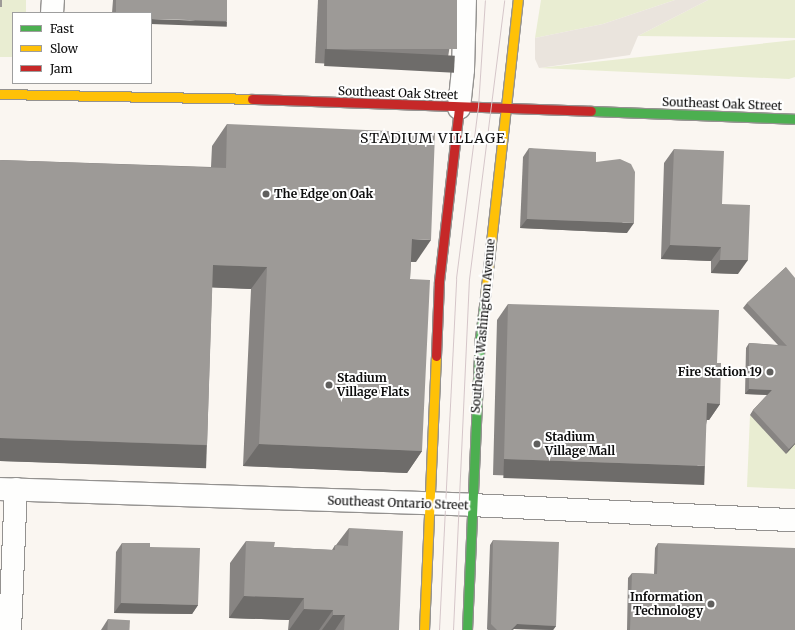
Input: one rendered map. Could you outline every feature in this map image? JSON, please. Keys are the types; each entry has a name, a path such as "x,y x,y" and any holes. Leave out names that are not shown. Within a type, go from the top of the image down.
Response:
{"street":[{"path":"52,12 53,0"},
{"path":"424,630 439,281 463,70 465,0"},
{"name":"Southeast Washington Avenue","path":"467,630 471,504 482,316 518,0"},
{"name":"Southeast Oak Street","path":"0,94 50,89 459,108 505,108 795,119"},
{"path":"8,489 10,630"},
{"name":"Southeast Ontario Street","path":"8,489 429,504 471,504 795,520"}],"green space":[{"path":"0,0 26,0 26,12 12,12 12,57 0,57"},
{"path":"541,0 675,0 603,24 535,38"},
{"path":"708,0 795,0 795,38 638,36"},
{"path":"795,40 795,77 789,79 539,68"},
{"path":"750,415 795,444 795,489 747,487"}],"shaded area":[{"path":"675,0 708,0 638,36 630,55 539,68 535,59 535,38 603,24"}],"building":[{"path":"0,0 2,0 2,7 0,7"},
{"path":"116,0 227,0 227,21 152,19 152,12 116,12"},
{"path":"327,0 457,0 457,49 327,49"},
{"path":"227,124 435,133 431,240 412,239 410,279 430,280 422,451 259,444 267,267 213,265 207,445 0,438 0,160 226,168"},
{"path":"529,148 596,152 596,162 620,159 631,164 635,172 634,223 527,219"},
{"path":"674,149 724,151 722,204 750,205 748,260 720,260 721,247 670,245"},
{"name":"Fire Station 19","path":"786,267 795,278 795,443 789,449 753,410 772,390 749,389 749,343 787,346 747,303"},
{"path":"508,304 719,310 717,363 721,363 720,404 707,403 705,466 504,459"},
{"path":"349,528 403,531 399,630 344,630 345,615 333,615 333,610 304,609 304,598 244,596 246,541 275,542 274,547 335,550 335,545 348,546"},
{"path":"493,540 559,542 556,626 517,624 511,630 497,630 491,624"},
{"path":"122,543 150,543 150,547 200,548 198,605 121,603"},
{"name":"Information Technology","path":"658,543 795,548 795,630 630,630 632,573 657,574"},
{"path":"108,619 130,620 129,630 107,630"}],"tram line":[{"path":"439,630 456,278 478,107 485,0"},
{"path":"453,630 469,279 504,0"}],"traffic: fast":[{"path":"591,111 795,119"},
{"path":"467,630 480,338 485,297"}],"traffic: slow":[{"path":"485,297 518,0"},
{"path":"0,94 252,99"},
{"path":"424,630 436,356"}],"traffic: jam":[{"path":"252,99 591,111"},
{"path":"436,356 439,281 459,108"}],"place":[{"name":"The Edge on Oak","path":"266,194"},
{"name":"Fire Station 19","path":"770,372"},
{"name":"Stadium Village Flats","path":"329,385"},
{"name":"Stadium Village Mall","path":"537,444"},
{"name":"Information Technology","path":"711,604"}],"district":[{"name":"STADIUM VILLAGE","path":"433,138"}]}
